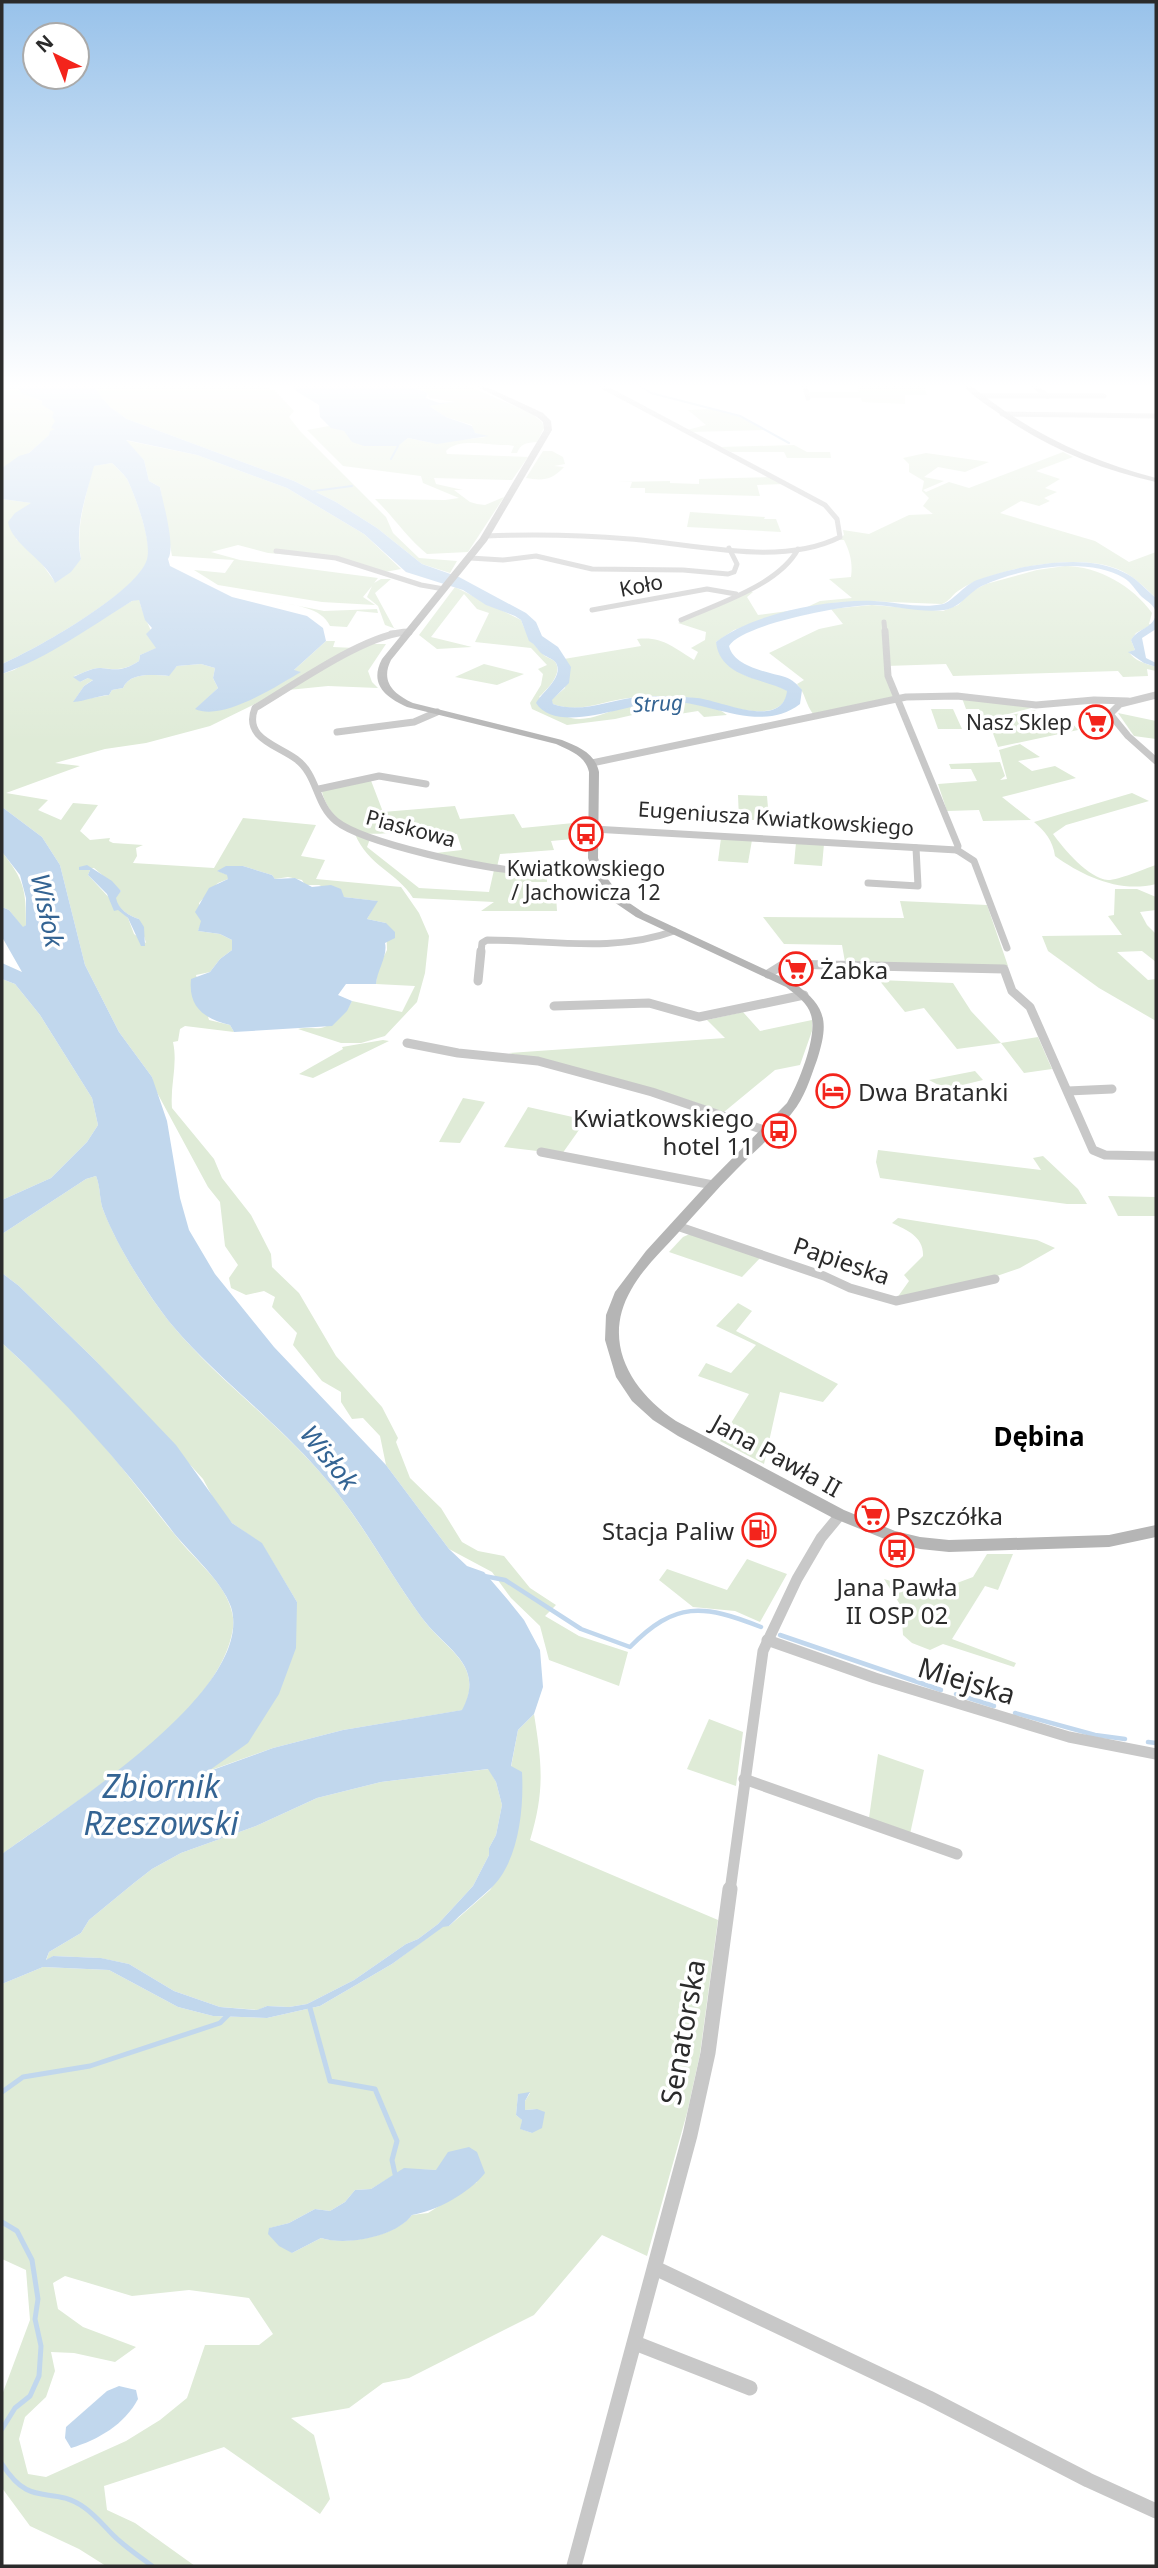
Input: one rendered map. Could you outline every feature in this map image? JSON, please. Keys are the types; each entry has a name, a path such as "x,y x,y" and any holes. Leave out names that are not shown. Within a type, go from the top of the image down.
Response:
{"street":[{"path":"506,503 470,558 383,665 380,680 390,693 402,701 559,742 581,752 592,763 595,864 618,900 640,915 768,974 804,995 818,1014 819,1035 798,1096 788,1111 714,1184 541,1152"},
{"path":"486,536 609,537 729,548 823,547 840,537 841,527 829,507 821,503"},
{"name":"Koło","path":"470,558 503,560 536,556 600,569 683,570 728,574 734,572 737,564 729,548"},
{"name":"Koło","path":"681,620 772,576 791,561 798,549"},
{"path":"276,551 336,558 421,585 445,588"},
{"name":"Koło","path":"592,610 696,590 717,589 736,594"},
{"path":"884,622 888,676 940,796 958,846 957,850 974,861 1007,947"},
{"name":"Piaskowa","path":"409,632 388,633 365,643 255,708 251,724 257,734 312,772 320,789 321,804 339,823 349,829 384,841 508,870 595,864"},
{"path":"592,763 897,698 957,696 1003,703 1044,705 1094,700 1128,701 1156,695"},
{"path":"1128,701 1110,711 1111,717 1156,761"},
{"path":"337,732 414,722 437,712"},
{"path":"320,789 379,776 425,784"},
{"name":"Eugeniusza Kwiatkowskiego","path":"593,829 957,850"},
{"path":"868,883 918,886 916,848"},
{"path":"478,981 482,943 487,940 632,940 661,936 674,931"},
{"path":"768,974 784,964 1004,969 1012,991 1030,1007 1090,1147 1107,1155 1156,1156"},
{"path":"554,1006 657,1004 684,1017 699,1017 804,995"},
{"path":"407,1042 458,1054 538,1061 661,1095 767,1131"},
{"path":"1068,1091 1112,1089"},
{"name":"Jana Pawła II","path":"714,1184 642,1264 617,1302 612,1322 613,1343 626,1382 653,1412 840,1515 881,1533 929,1545 1109,1541 1156,1531"},
{"name":"Papieska","path":"677,1226 813,1272 850,1288 896,1301 995,1279"},
{"name":"Senatorska","path":"574,2566 690,2135 708,2053 756,1687 767,1640 799,1574 821,1538 840,1515"},
{"name":"Miejska","path":"767,1640 875,1678 1069,1737 1156,1754"},
{"path":"744,1779 957,1854"},
{"path":"655,2268 929,2398 1088,2480 1156,2511"},
{"path":"635,2343 750,2388"}],"green space":[{"path":"2,503 32,503 16,539 34,553 55,582 81,559 80,524 85,503 137,503 146,533 147,562 123,590 82,620 2,664"},
{"path":"163,503 312,503 364,534 401,569 385,572 337,559 268,553 238,545 211,552 240,560 378,578 374,583 381,579 391,579 375,593 394,628 399,630 385,625 378,606 367,597 372,586 363,597 375,605 322,602 218,585 194,570 225,573 234,560 172,556"},
{"path":"337,503 372,503 386,517 393,533 419,558 457,561 450,573 422,564 377,528"},
{"path":"379,503 485,505 500,503 468,552 427,554"},
{"path":"925,503 1018,503 1000,513 1095,541 1129,562 1156,552 1156,598 1132,577 1107,566 1072,562 1015,569 973,582 942,604 865,601 832,603 763,620 734,630 716,642 723,656 738,672 788,691 783,703 773,709 746,710 692,698 666,696 631,698 571,708 553,704 551,700 565,688 568,664 564,659 641,646 637,639 654,639 694,660 698,652 691,648 705,640 706,632 678,623 748,591 753,592 747,597 758,615 803,609 820,601 852,598 829,579 851,577 848,549 844,540 838,540 844,535 843,530 869,534 909,515 933,514 923,506"},
{"path":"690,512 776,519 781,532 687,527"},
{"path":"1065,566 1090,570 1114,579 1144,603 1152,613 1151,625 1136,633 1131,640 1135,650 1129,652 1137,660 1156,667 1156,671 1147,669 1148,676 1123,677 1118,671 953,676 946,664 886,666 895,698 814,715 797,684 804,680 769,653 819,629 843,624 831,609 872,605 943,611 958,605 972,591 986,584 1037,570"},
{"path":"455,587 521,620 532,642 543,655 556,663 557,672 553,681 539,697 567,717 584,719 623,707 662,701 692,702 717,709 727,715 704,717 698,711 679,714 672,706 615,719 567,725 532,709 530,703 541,685 543,674 538,669 547,665 531,648 475,642 489,613 477,609 464,594 431,637 472,647 437,649 419,635"},
{"path":"139,599 157,648 140,655 139,661 125,668 98,668 74,676 80,682 88,678 94,679 84,686 74,701 109,695 112,690 123,688 136,677 168,676 177,666 201,664 215,668 213,678 218,688 196,709 226,705 262,693 300,672 293,671 326,641 335,641 333,647 355,648 210,726 55,763 80,766 6,793 48,800 38,810 61,820 73,803 98,805 80,831 90,840 110,838 109,841 113,843 143,845 136,848 137,856 133,863 214,868 243,818 316,825 301,856 325,860 316,879 401,887 419,913 429,936 425,973 417,1002 385,1036 361,1043 341,1043 298,1029 321,1028 331,1024 343,1014 352,1001 402,1012 415,986 376,984 377,970 387,950 386,923 367,919 377,901 344,897 319,885 305,885 302,880 288,877 275,879 272,875 243,866 218,871 228,875 228,879 218,883 199,903 202,921 198,931 220,934 232,940 232,950 220,959 210,972 196,975 209,1020 230,1025 234,1032 185,1026 180,1029 178,1041 173,1042 175,1059 172,1108 214,1159 222,1178 251,1215 271,1254 272,1267 299,1293 336,1356 382,1407 398,1438 396,1442 410,1478 441,1508 462,1542 478,1551 504,1556 530,1588 556,1605 545,1616 579,1636 628,1652 619,1686 549,1660 540,1626 511,1598 492,1572 449,1549 386,1465 380,1436 363,1418 352,1419 341,1402 341,1392 322,1381 293,1345 297,1333 272,1307 275,1297 264,1291 246,1295 231,1288 229,1278 238,1265 225,1246 220,1202 208,1187 154,1087 152,1077 119,1032 85,965 60,865 42,837 2,807 2,674 14,670","holes":["94,868 121,891 115,898 116,902 124,912 139,919 146,943 134,934 128,918 88,875 90,870 86,869"]},
{"path":"298,606 324,611 377,609 378,613 357,611 347,627 330,626 314,611"},
{"path":"365,644 386,644 368,671 372,682 378,688 328,686 288,690"},
{"path":"484,664 524,674 497,685 455,677"},
{"path":"962,698 1039,706 985,720 979,709 966,709"},
{"path":"931,709 953,709 962,729 938,729"},
{"path":"1035,710 1042,720 1067,717 1078,730 998,747 988,720"},
{"path":"1118,713 1156,721 1156,739 1134,736"},
{"path":"1020,744 1040,757 1018,761 1032,771 1055,766 1076,778 1002,797 1031,820 983,821 979,810 947,811 938,784 977,781 971,769 951,769 949,764 1000,762 1005,776 1000,780 1007,779 999,750"},
{"path":"370,778 383,812 455,806 460,819 514,814 522,828 584,822 584,838 551,841 554,850 500,854 497,867 436,853 462,850 457,834 424,836 422,829 371,834 357,831 343,824 332,813 322,792 325,788"},
{"path":"1132,793 1149,801 1066,825 1053,834 1077,862 1101,878 1118,878 1156,865 1156,884 1116,885 1078,870 1055,856 1048,837 1034,822"},
{"path":"738,795 767,796 769,820 739,820"},
{"path":"355,834 370,839 367,847 419,888 489,892 494,870 528,872 547,879 547,882 523,882 523,894 556,895 557,911 481,911 494,902 413,898 367,854"},
{"path":"721,838 752,840 748,863 718,861"},
{"path":"796,843 824,844 822,866 794,864"},
{"path":"2,852 15,870 24,893 26,925 23,928 9,910 2,907"},
{"path":"1115,889 1137,889 1156,897 1156,910 1140,912 1156,934 1156,962 1142,951 1117,952 1148,980 1156,979 1156,1021 1099,988 1048,951 1042,936 1122,935 1108,916 1114,915"},
{"path":"900,901 987,905 1008,966 845,962 842,945 784,944 763,917 904,918"},
{"path":"2,979 15,984 40,1015 92,1098 98,1125 87,1142 51,1178 2,1200"},
{"path":"879,980 953,983 971,1011 1001,1043 957,1049 924,1008 905,1012"},
{"path":"743,1012 760,1031 812,1020 812,1031 800,1065 775,1070 724,1112 682,1098 509,1053 725,1038 707,1020"},
{"path":"1038,1037 1052,1069 1024,1073 1001,1043"},
{"path":"389,1041 313,1078 299,1074 343,1049 342,1047"},
{"path":"975,1071 983,1080 946,1089 929,1080"},
{"path":"463,1098 485,1102 460,1143 439,1142"},
{"path":"528,1107 586,1120 562,1154 504,1147"},
{"path":"878,1150 1041,1170 1033,1158 1043,1156 1078,1189 1087,1204 1067,1204 880,1178 876,1162"},
{"path":"96,1176 102,1208 110,1226 153,1300 207,1363 319,1471 347,1506 422,1618 460,1659 469,1681 469,1694 463,1710 343,1730 273,1748 203,1773 297,1602 262,1544 232,1523 218,1507 203,1479 94,1359 19,1286 2,1273 2,1234 86,1179"},
{"path":"1108,1196 1156,1197 1156,1216 1118,1216"},
{"path":"898,1218 1037,1240 1055,1248 1020,1268 994,1277 897,1298 909,1281 904,1275 923,1256 918,1239 892,1223"},
{"path":"692,1233 761,1257 742,1277 669,1252 683,1237"},
{"path":"738,1303 752,1311 736,1331 838,1384 823,1402 780,1392 764,1464 720,1441 749,1394 698,1376 706,1363 731,1373 756,1345 716,1326"},
{"path":"2,1343 91,1431 181,1543 211,1575 227,1597 233,1628 222,1661 201,1694 172,1725 102,1784 2,1854"},
{"path":"987,1554 1013,1554 998,1590 985,1586 952,1639 1016,1663 1014,1667 943,1644 930,1650 912,1643 903,1635 901,1606 884,1579 924,1591 949,1586 973,1577"},
{"path":"747,1559 787,1574 760,1622 735,1611 693,1607 659,1580 667,1569 727,1590"},
{"path":"534,1714 541,1777 538,1807 530,1840 718,1920 700,2054 687,2113 647,2256 602,2235 534,2315 409,2378 383,2383 349,2408 291,2418 314,2435 330,2499 320,2514 224,2447 104,2486 107,2510 135,2523 195,2566 106,2566 79,2549 30,2526 2,2488 2,2395 30,2320 26,2270 2,2259 2,1984 43,1967 109,1970 178,2007 213,2016 267,2018 320,2006 392,1964 443,1926 449,1926 490,1890 504,1870 510,1855 511,1767 518,1730","holes":["530,2093 525,2101 525,2110 537,2109 532,2133 521,2129 522,2120 516,2115 518,2095","449,2152 477,2182 428,2213 412,2215 395,2229 383,2234 344,2241 321,2238 292,2253 270,2228 289,2223 315,2209 330,2211 345,2202 355,2190 371,2189 404,2169 437,2170","65,2276 132,2296 189,2290 249,2298 273,2334 259,2345 205,2345 187,2398 160,2420 126,2441 46,2477 28,2474 19,2439 25,2417 46,2397 55,2371 51,2352 74,2353 115,2362 136,2347 83,2327 58,2309 53,2283"]},
{"path":"709,1719 743,1732 736,1786 687,1769"},
{"path":"878,1754 924,1770 910,1834 869,1818"},
{"path":"489,1769 496,1782 502,1805 489,1855 473,1886 438,1924 418,1939 406,1944 354,1980 307,2004 267,2006 258,2010 220,2007 174,1991 129,1964 100,1958 53,1956 46,1961 49,1952 81,1933 89,1920 134,1883 152,1869 181,1853 256,1826 317,1798 381,1782"}],"water":[{"path":"31,503 84,503 79,535 81,559 71,572 55,583 51,575 16,538 8,522 15,513"},
{"path":"136,503 164,503 170,535 170,566 232,597 307,616 323,628 326,641 294,670 301,672 265,693 220,711 195,709 218,688 213,678 215,668 201,664 177,666 169,676 136,677 123,688 112,690 109,695 73,702 84,686 93,680 88,678 80,682 73,677 94,669 124,668 139,661 140,655 156,648 146,634 152,628 145,620 139,600 132,601 36,660 2,674 2,664 82,620 122,590 137,575 148,554"},
{"path":"312,503 337,503 377,528 422,564 459,577 526,613 536,622 542,636 558,647 571,667 569,683 552,700 553,704 574,708 660,696 697,698 749,710 774,709 783,703 787,691 734,670 719,654 716,642 731,632 769,616 813,606 855,601 917,606 943,604 977,580 1030,566 1070,562 1107,566 1133,577 1156,598 1156,612 1127,580 1109,571 1073,566 1035,570 984,585 950,609 936,611 875,605 842,608 774,623 738,638 729,646 737,659 752,667 788,678 802,690 800,704 785,713 751,716 664,701 596,715 560,717 546,712 536,703 555,679 558,668 553,660 529,641 521,620 486,605 463,590 406,572 364,534"},
{"path":"1156,615 1156,629 1142,638 1146,658 1156,663 1156,667 1144,663 1128,652 1135,650 1131,640 1134,636 1151,623"},
{"name":"Zbiornik Rzeszowski","path":"2,807 42,837 60,865 85,965 119,1032 152,1077 167,1121 180,1198 189,1230 215,1274 274,1347 386,1465 449,1549 467,1566 484,1572 524,1620 540,1650 543,1687 534,1714 518,1730 511,1766 522,1772 518,1835 507,1866 499,1879 449,1926 443,1927 392,1964 320,2006 267,2018 213,2016 178,2007 109,1970 43,1967 2,1984 2,1854 106,1780 185,1711 214,1675 231,1640 231,1607 220,1586 111,1455 69,1408 2,1343 2,1273 19,1286 94,1359 176,1445 232,1523 262,1543 297,1602 296,1648 279,1694 248,1743 207,1772 273,1748 343,1730 462,1710 469,1681 460,1659 422,1618 334,1489 302,1452 226,1381 163,1314 117,1240 102,1208 96,1176 86,1179 2,1234 2,1200 51,1178 87,1142 98,1125 92,1098 40,1015 15,984 2,979 2,963 22,972 2,937 2,907 9,910 23,927 26,925 26,898 20,875 2,852","holes":["488,1769 496,1782 502,1805 496,1835 473,1886 438,1924 418,1939 406,1944 354,1980 307,2004 267,2006 257,2010 220,2007 174,1991 129,1964 101,1958 53,1956 46,1960 49,1952 81,1933 89,1920 152,1869 181,1853 256,1826 317,1798 381,1782"]},
{"path":"87,865 112,881 121,891 116,898 117,902 124,912 139,919 144,927 145,946 141,946 128,918 118,910 114,911 107,894 88,875 90,870 79,870 79,867"},
{"path":"226,866 243,866 272,875 275,879 295,878 312,887 331,885 341,889 344,897 378,901 367,919 386,923 395,932 395,938 385,943 385,953 376,984 346,984 338,995 352,1001 347,1011 332,1026 234,1032 230,1025 206,1015 195,1005 191,979 210,972 220,959 232,950 232,940 220,934 198,931 201,921 195,912 209,888 228,879 227,875 217,871"},
{"path":"530,2092 525,2101 525,2110 537,2109 545,2112 542,2128 532,2133 520,2129 522,2120 516,2115 518,2094"},
{"path":"469,2147 477,2152 485,2173 452,2200 432,2210 412,2215 395,2229 357,2240 321,2238 292,2253 279,2246 268,2234 269,2228 289,2223 315,2209 330,2211 345,2202 355,2190 371,2189 404,2168 436,2170 448,2152"},
{"path":"119,2386 136,2390 138,2399 126,2416 110,2430 71,2448 65,2438 66,2427 107,2391"}],"waterway":[{"path":"484,1576 505,1580 581,1629 630,1647 661,1621 691,1611 722,1614 761,1627"},
{"path":"780,1635 941,1690"},
{"path":"956,1694 994,1706"},
{"path":"1015,1713 1095,1735 1125,1739"},
{"path":"1148,1742 1156,1743"},
{"path":"310,2008 330,2081 375,2089 397,2141 392,2160 395,2174"},
{"path":"2,2092 23,2077 90,2066 220,2023 228,2015"},
{"path":"2,2222 17,2231 32,2260 38,2299 35,2319 41,2346 39,2376 30,2396 15,2408 2,2429"},
{"path":"2,2464 13,2478 32,2492 61,2497 85,2508 122,2544 152,2566"}],"place":[{"name":"Nasz Sklep","path":"1096,722"},
{"name":"Kwiatkowskiego / Jachowicza 12","path":"586,834"},
{"name":"Żabka","path":"796,969"},
{"name":"Dwa Bratanki","path":"833,1091"},
{"name":"Kwiatkowskiego hotel 11","path":"779,1131"},
{"name":"Pszczółka","path":"872,1515"},
{"name":"Stacja Paliw","path":"759,1530"},
{"name":"Jana Pawła II OSP 02","path":"897,1550"}],"district":[{"name":"Dębina","path":"1039,1436"}],"water label":[{"name":"Strug","path":"658,703"},
{"name":"Wisłok","path":"48,910"},
{"name":"Wisłok","path":"330,1457"}]}
